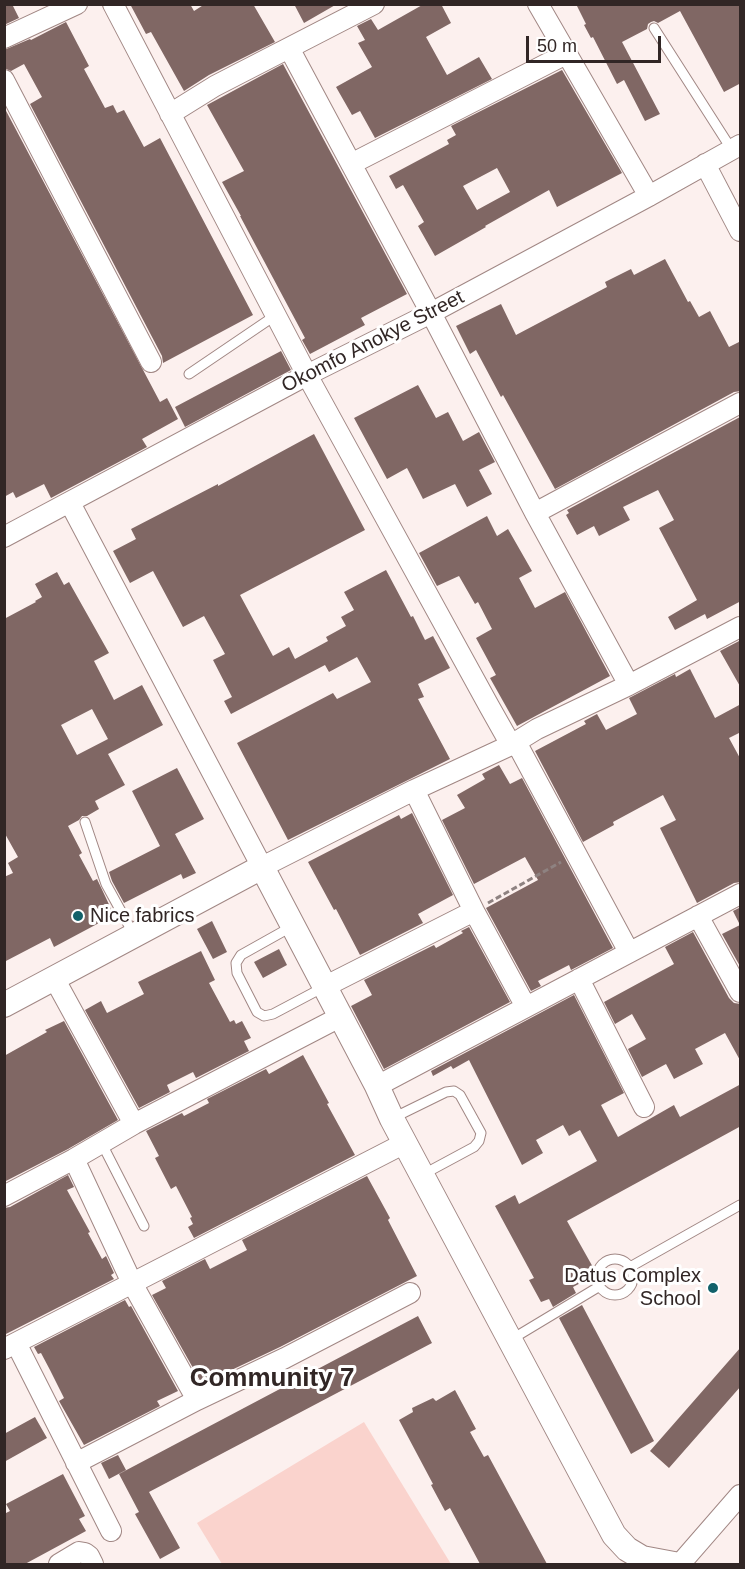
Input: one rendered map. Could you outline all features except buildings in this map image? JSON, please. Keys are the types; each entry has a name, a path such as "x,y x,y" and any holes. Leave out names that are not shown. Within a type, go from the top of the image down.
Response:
{"street":[{"path":"4,38 77,4"},
{"path":"113,4 308,375 629,952"},
{"path":"170,114 215,86 374,4"},
{"path":"538,4 649,196"},
{"path":"289,48 535,513 629,685"},
{"path":"351,164 566,54"},
{"path":"4,80 151,362"},
{"name":"Okomfo Anokye Street","path":"4,537 308,375 431,313 736,148"},
{"path":"705,164 741,231"},
{"path":"535,513 741,403"},
{"path":"70,503 377,1086 392,1119 614,1535 627,1549 642,1558 674,1564"},
{"path":"4,1005 261,867 414,790 514,743 537,729 741,627"},
{"path":"414,790 474,911 526,1007"},
{"path":"377,1086 741,894"},
{"path":"324,987 474,911"},
{"path":"698,916 741,992"},
{"path":"54,978 134,1124"},
{"path":"579,979 644,1107"},
{"path":"4,1196 134,1124 340,1017"},
{"path":"111,1531 76,1463 10,1346 405,1143"},
{"path":"74,1159 132,1283 197,1400"},
{"path":"76,1463 411,1293"},
{"path":"680,1564 741,1495"},
{"path":"58,1564 79,1552 89,1556 93,1564"}],"lane":[{"path":"654,28 736,148"},
{"path":"189,374 276,315"},
{"path":"86,822 106,884 134,935"},
{"path":"292,927 241,955 236,963 237,973 257,1012 264,1016 273,1014 324,987"},
{"path":"392,1119 446,1092 453,1091 460,1095 476,1124 481,1134 474,1147 422,1175"},
{"path":"101,1142 144,1226"},
{"path":"630,1267 741,1205"},
{"path":"608,1260 620,1260 630,1267 633,1279 627,1290 615,1294 604,1291 600,1286 597,1274 599,1268 608,1260"},
{"path":"509,1340 600,1286"}],"path":[{"path":"474,911 576,854"}],"shaded area":[{"path":"364,1422 451,1564 222,1564 197,1523"}],"place":[{"name":"Nice fabrics","path":"78,916"},
{"name":"Datus Complex School","path":"713,1288"}],"district":[{"name":"Community 7","path":"272,1379"}]}
